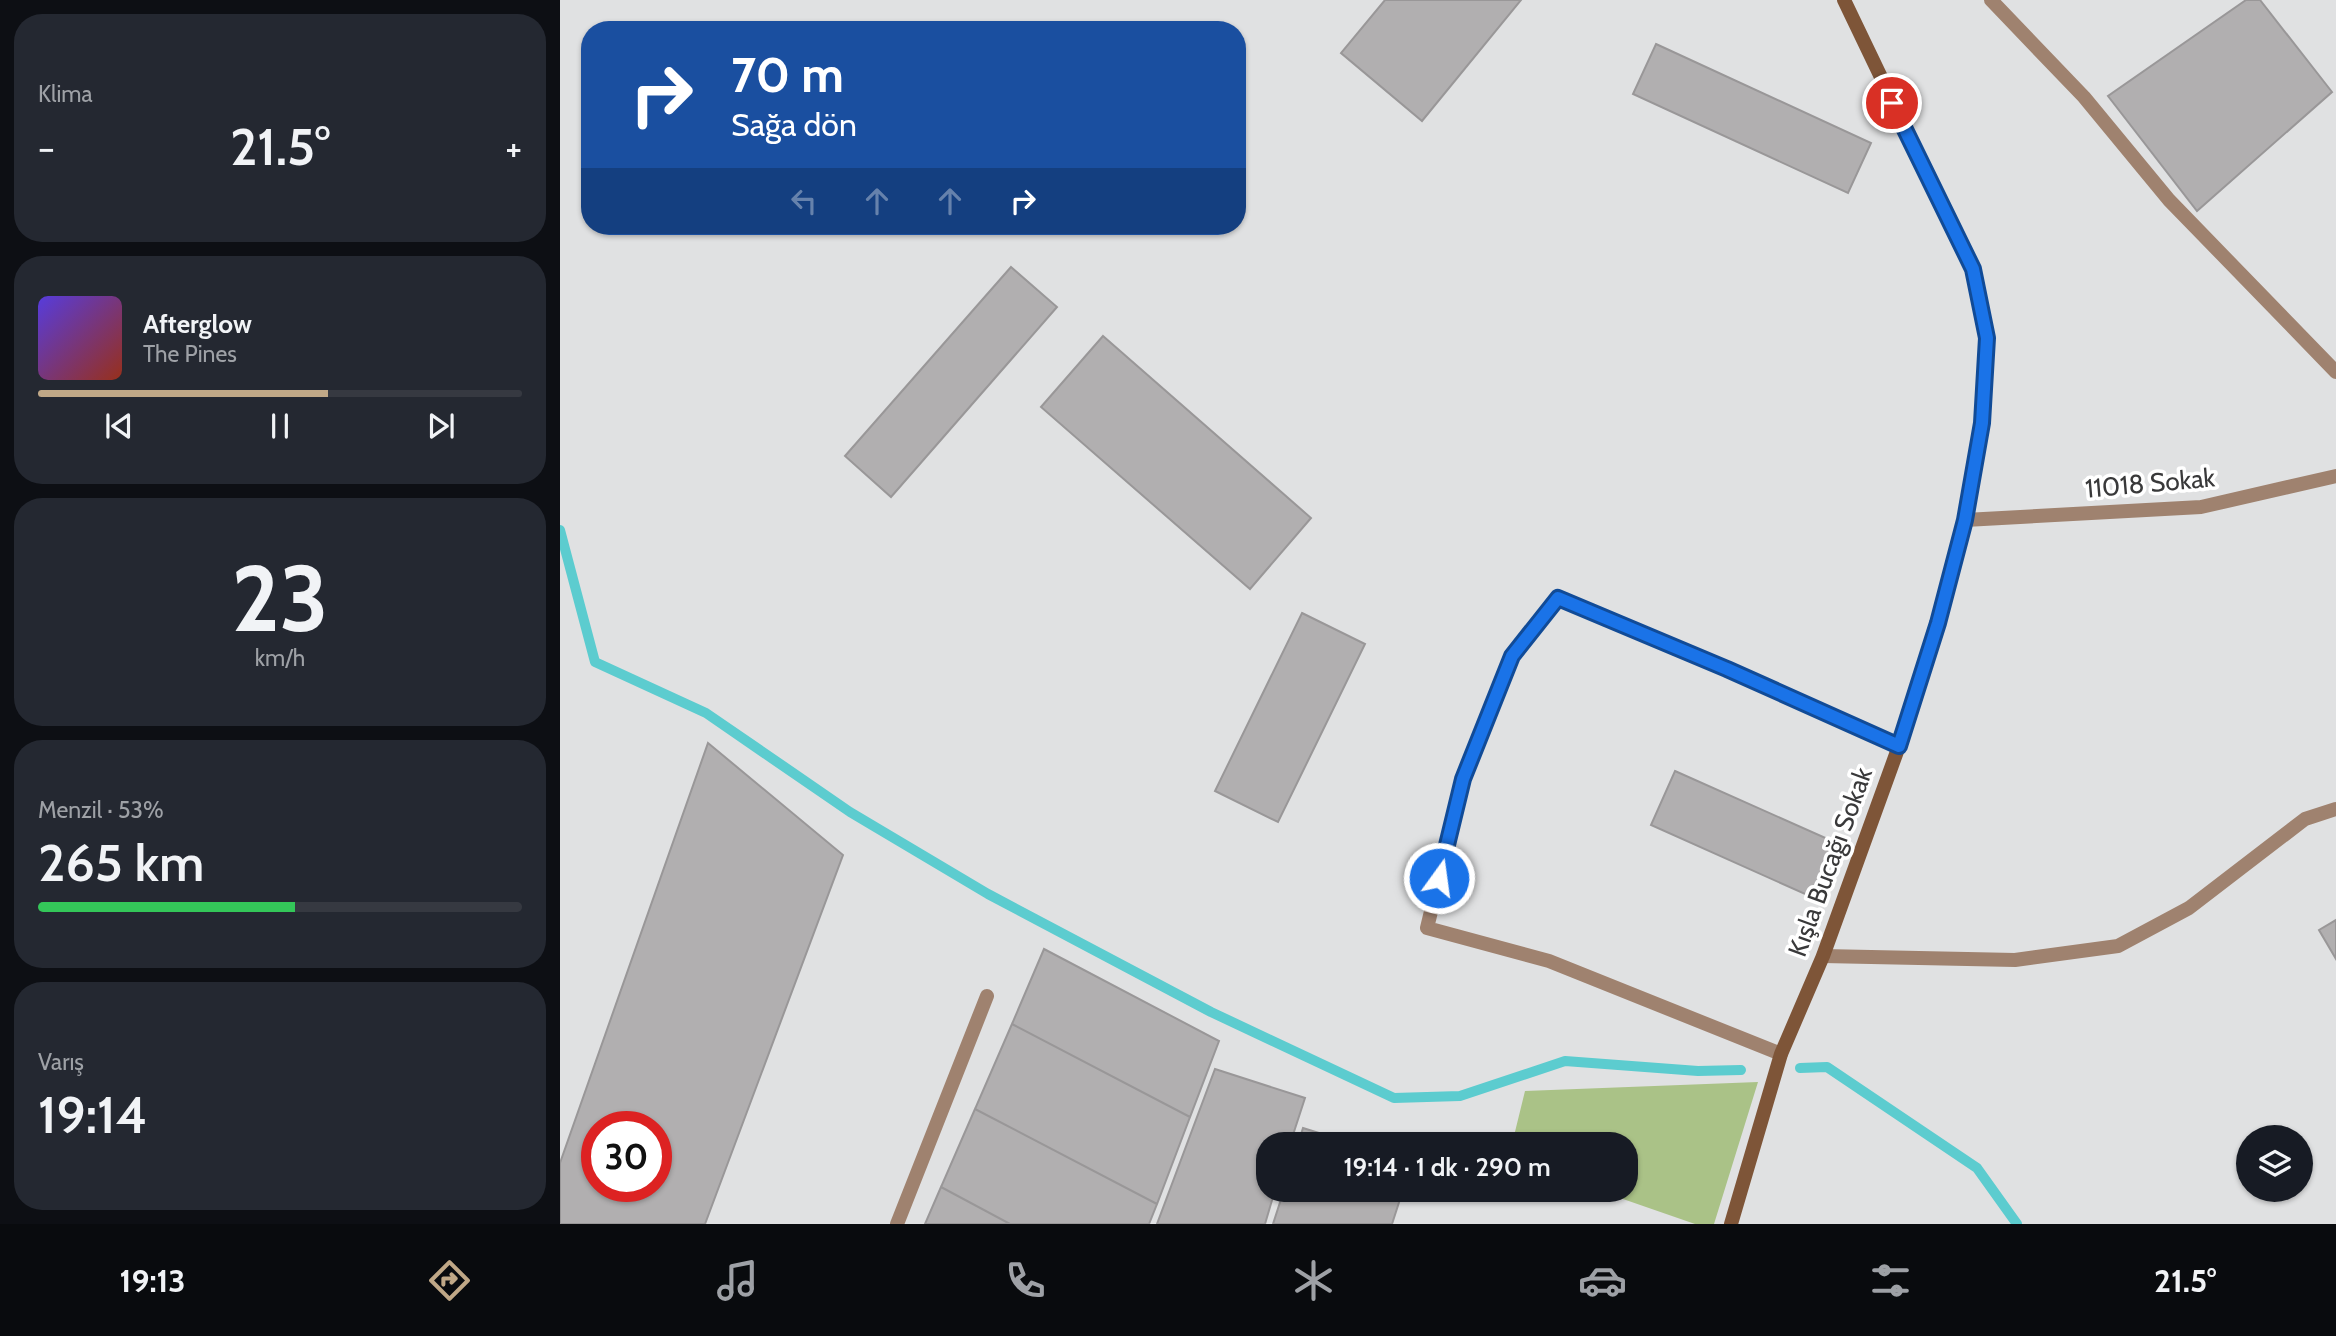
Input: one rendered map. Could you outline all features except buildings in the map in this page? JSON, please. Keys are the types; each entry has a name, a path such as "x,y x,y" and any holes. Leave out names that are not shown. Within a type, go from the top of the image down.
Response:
{"street":[{"name":"Kışla Bucağı Sokak","path":"1731,1224 1781,1054 1823,956 1899,746 1938,623 1965,520 1982,423 1987,338 1973,269 1844,0"},
{"path":"1991,0 2084,97 2169,200 2336,372"},
{"name":"11018 Sokak","path":"1965,520 2201,507 2336,476"},
{"path":"1781,1054 1549,961 1427,928 1463,779 1512,656 1558,598 1727,669 1899,746"},
{"path":"1823,956 2015,960 2118,946 2189,908 2305,819 2336,809"},
{"path":"897,1224 987,996"}],"green space":[{"path":"1758,1082 1714,1224 1695,1224 1632,1202 1638,1202 1638,1132 1515,1132 1525,1091"}],"waterway":[{"path":"560,530 595,662 706,713 850,812 988,894 1211,1012 1394,1098 1460,1096 1565,1061 1698,1071 1741,1070"},
{"path":"1800,1068 1827,1067 1977,1168 2017,1224"}],"route":[{"path":"1439,878 1463,779 1512,656 1558,598 1727,669 1899,746 1938,623 1965,520 1982,423 1987,338 1973,269 1892,103"}]}
